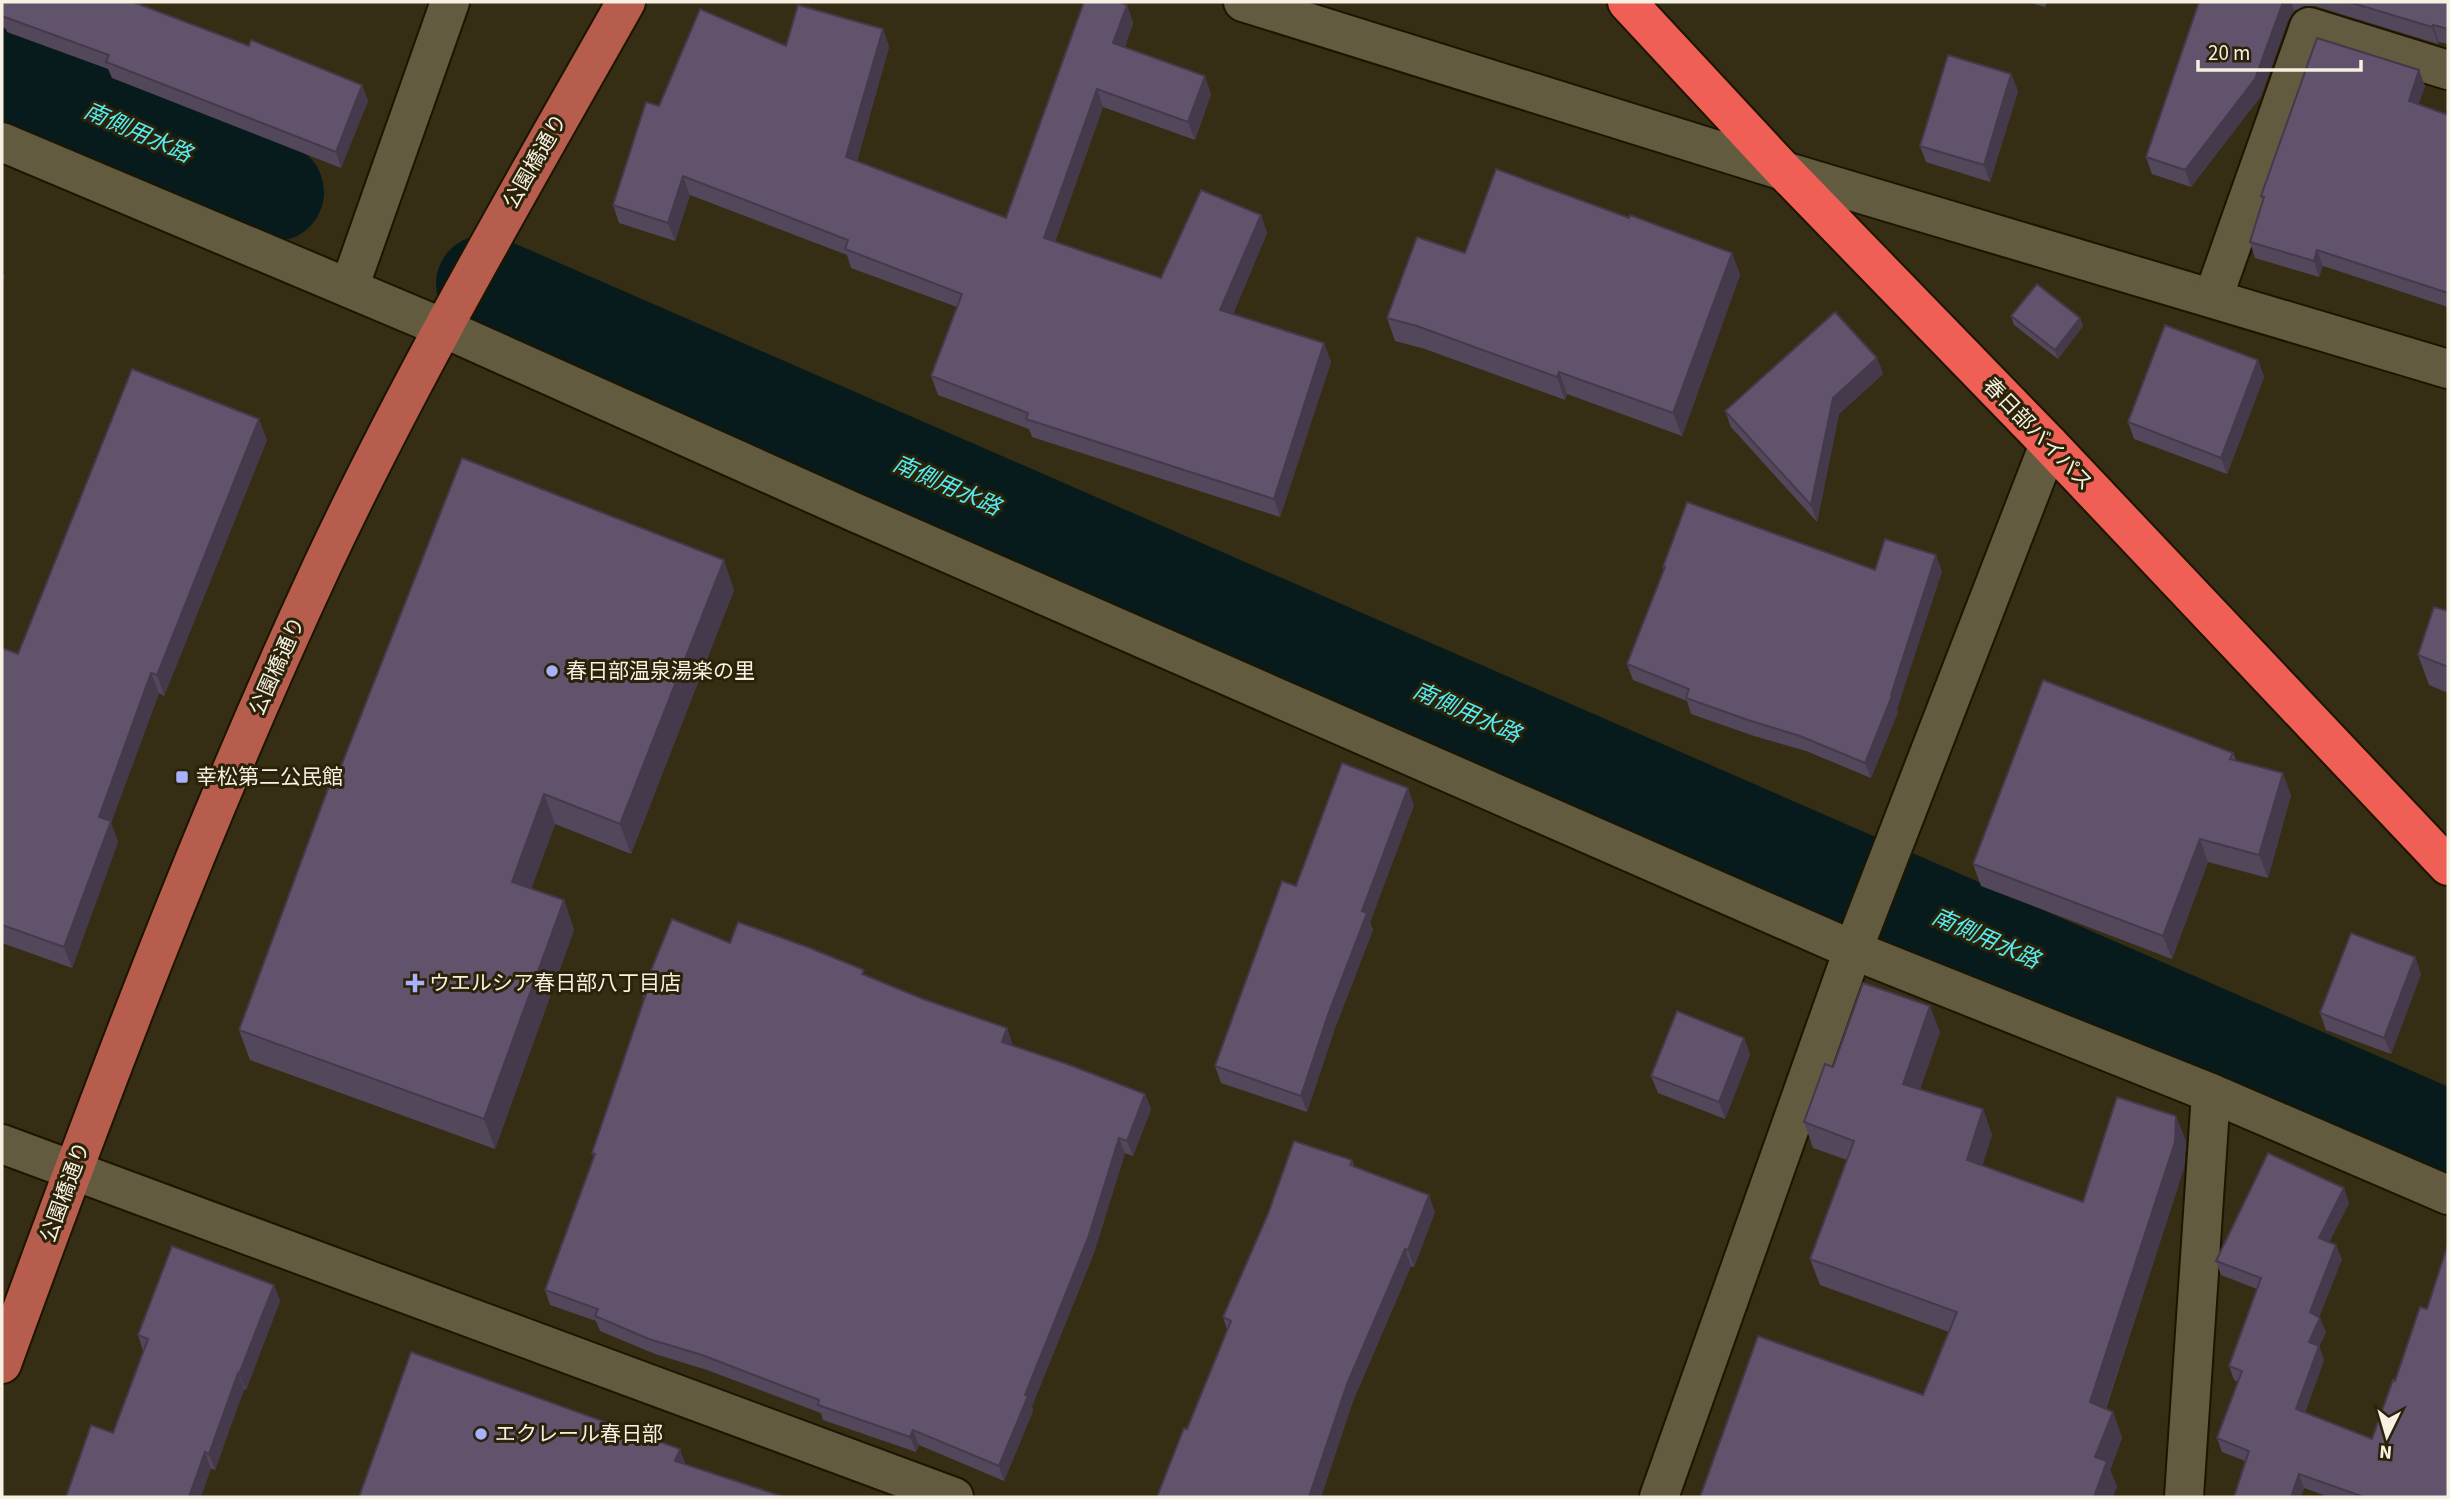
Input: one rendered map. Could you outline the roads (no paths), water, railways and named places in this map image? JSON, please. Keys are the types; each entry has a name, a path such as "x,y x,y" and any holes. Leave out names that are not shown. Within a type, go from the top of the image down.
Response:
{"highway":[{"name":"春日部バイパス","path":"1627,2 1784,171 2049,444 2448,866"}],"main road":[{"name":"公園橋通り","path":"2,1364 72,1171 191,864 250,725 324,563 441,327 626,2"}],"street":[{"path":"349,288 450,2"},
{"path":"1243,2 1784,171 2448,369"},
{"path":"2213,299 2309,27 2448,70"},
{"path":"2,142 441,327 854,512 1860,933 2211,1093 2448,1195"},
{"path":"1659,1497 1860,933 2049,444"},
{"path":"2184,1497 2211,1093"},
{"path":"2,1144 954,1497"}],"waterway":[{"name":"南側用水路","path":"2,72 275,192"},
{"name":"南側用水路","path":"485,284 2448,1140"}],"place":[{"name":"春日部温泉湯楽の里","path":"552,671"},
{"name":"幸松第二公民館","path":"182,777"},
{"name":"ウエルシア春日部八丁目店","path":"415,983"},
{"name":"エクレール春日部","path":"481,1434"}]}
